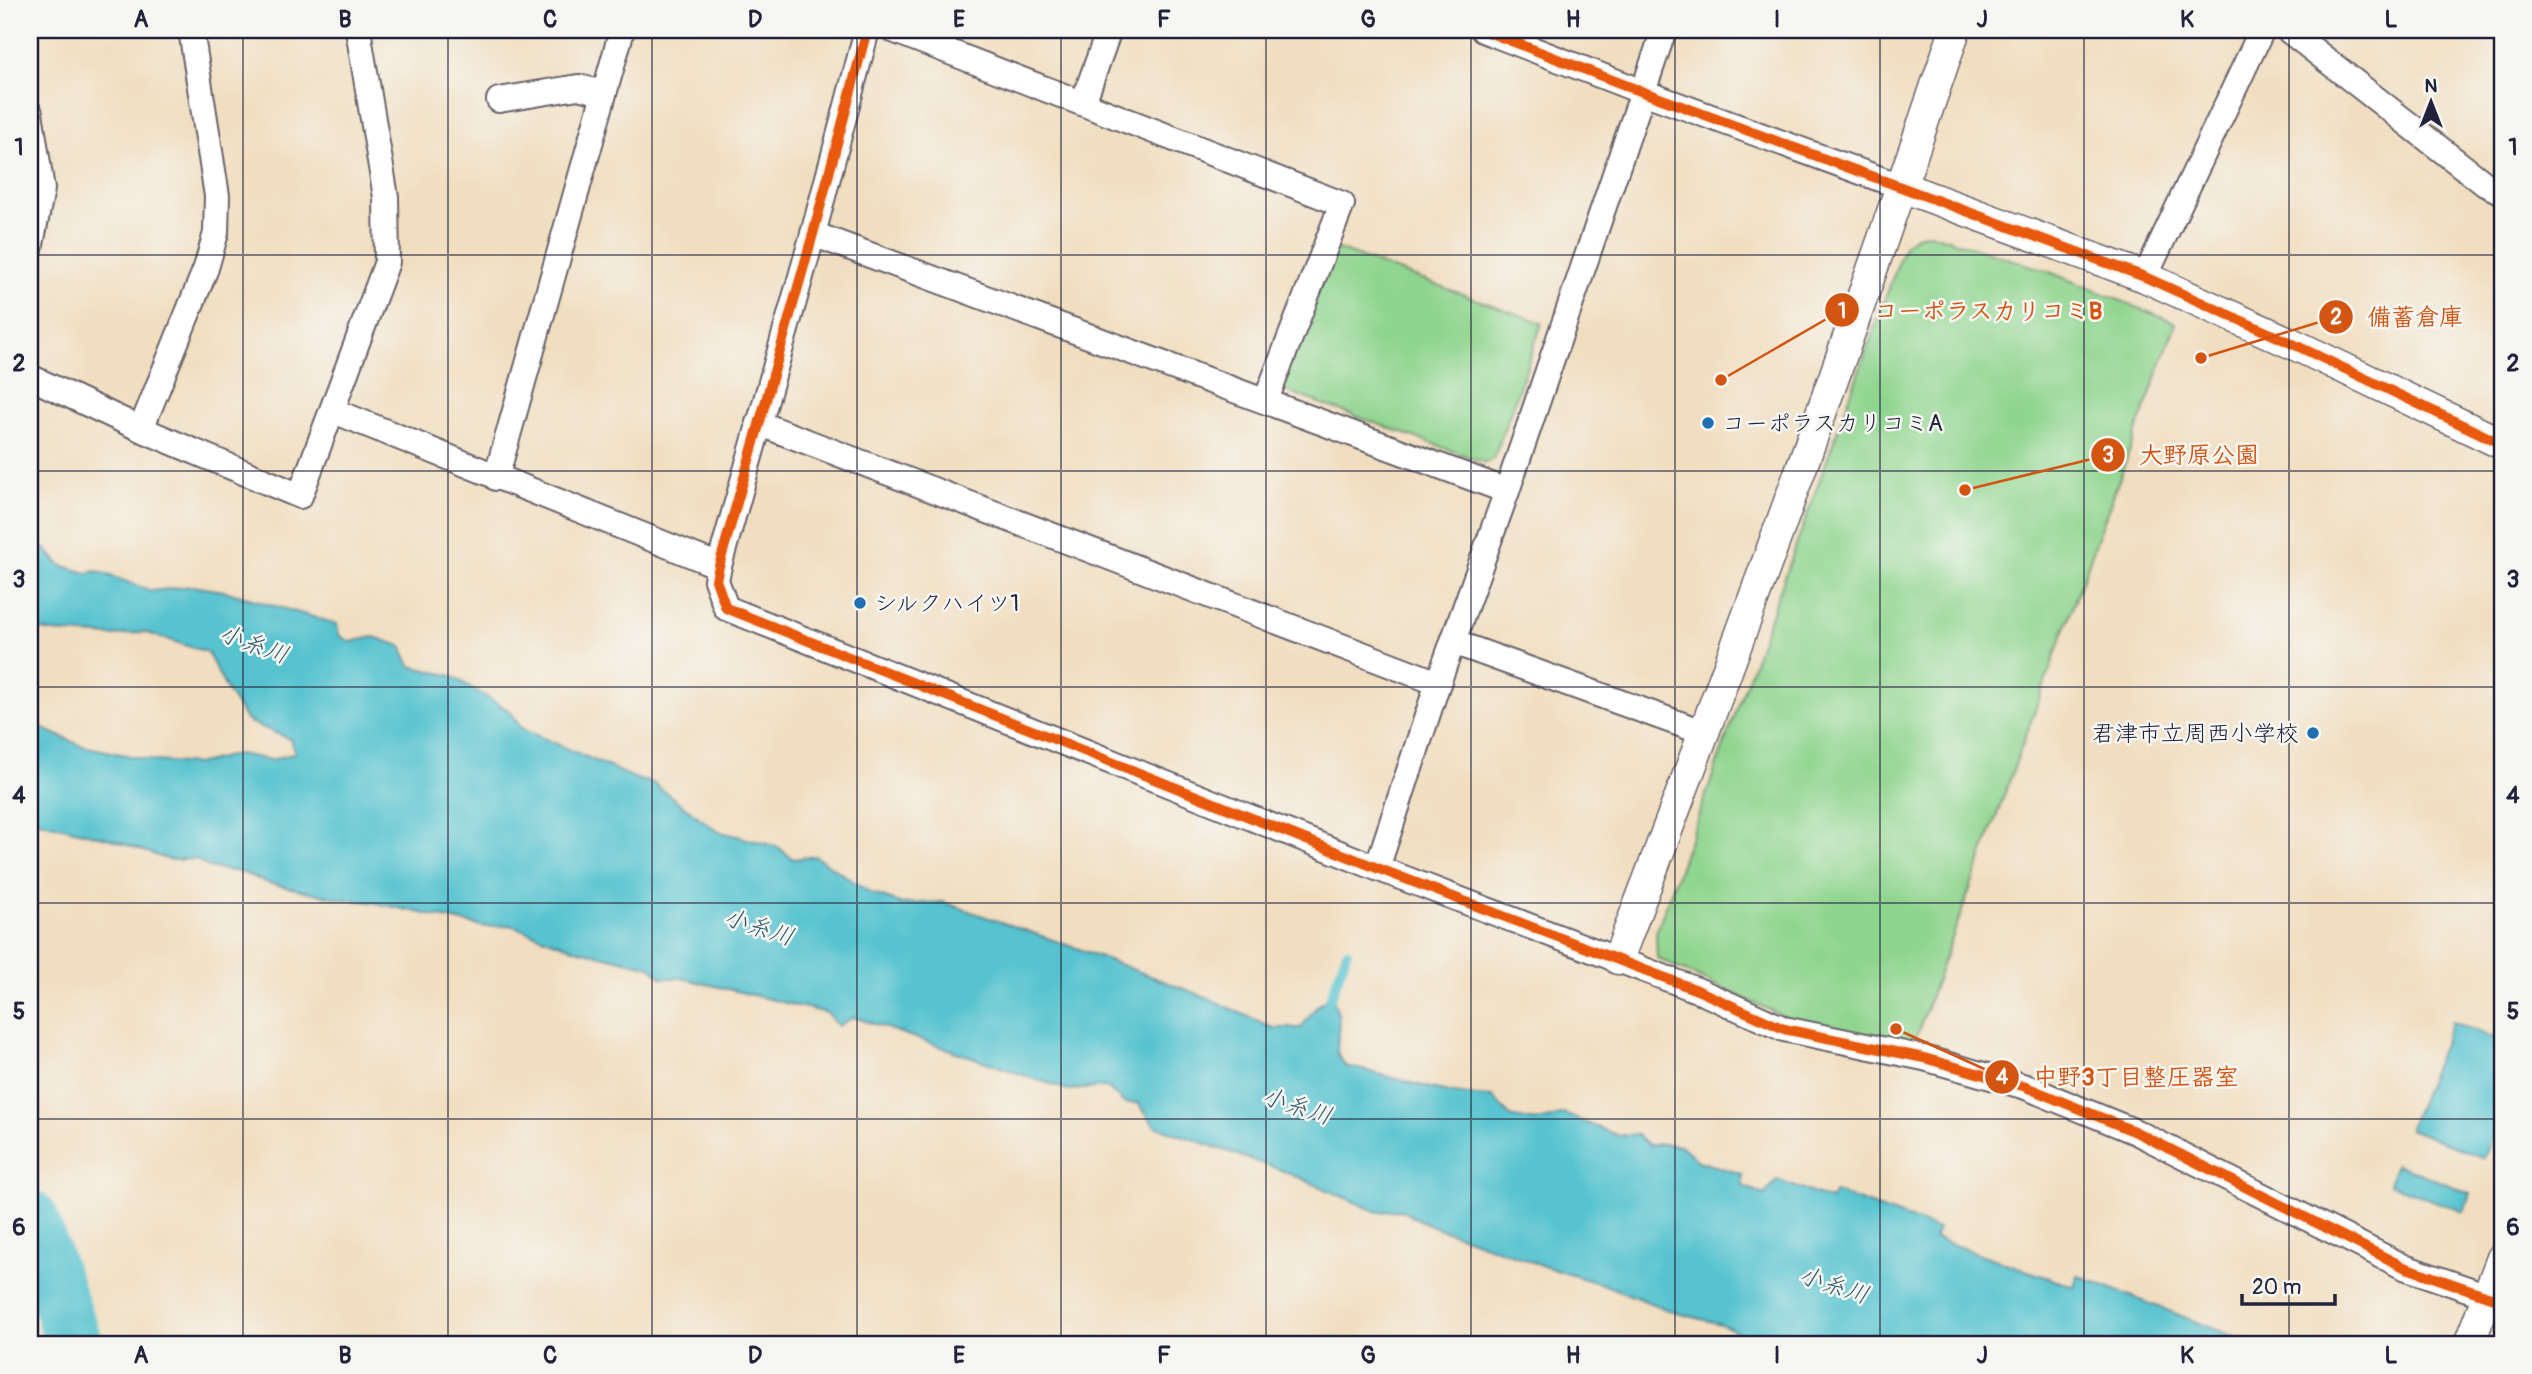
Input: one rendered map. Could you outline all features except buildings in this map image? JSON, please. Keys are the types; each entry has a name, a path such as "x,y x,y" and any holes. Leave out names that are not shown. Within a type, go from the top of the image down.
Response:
{"street":[{"path":"141,429 206,268 216,233 217,196 191,30"},
{"path":"30,377 141,429 300,496 334,411 387,262 386,197 358,30"},
{"path":"496,478 622,30"},
{"path":"867,30 813,234 719,566 716,580 726,608 1377,868 1697,990 1784,1029 1924,1058 2026,1087 2136,1132 2404,1267 2495,1298"},
{"path":"892,30 1342,204 1266,400"},
{"path":"1083,103 1110,30"},
{"path":"1483,30 1643,92 2145,277 2502,444"},
{"path":"1377,868 1452,642 1507,491 1664,30"},
{"path":"1618,959 1705,733 1902,187 1955,30"},
{"path":"2145,277 2262,30"},
{"path":"2288,30 2485,184 2502,192"},
{"path":"499,100 578,87 604,93"},
{"path":"30,113 43,190 30,250"},
{"path":"813,234 1507,491"},
{"path":"334,411 719,566"},
{"path":"758,423 1438,683"},
{"path":"1452,642 1705,733"},
{"path":"2471,1341 2495,1298 2502,1258"}],"green space":[{"path":"1929,233 2047,271 2176,323 1912,1048 1787,1018 1657,958 1656,933 1905,244 1916,236"},
{"path":"1332,247 1542,323 1494,458 1486,463 1286,391 1282,382"}],"water":[{"name":"小糸川","path":"30,546 44,548 60,565 86,573 97,571 152,591 192,586 224,591 337,624 339,635 350,642 374,637 401,646 410,666 452,676 508,710 522,729 639,780 653,783 717,831 778,847 793,859 815,856 871,893 902,904 943,902 1079,949 1208,998 1273,1028 1301,1028 1316,1007 1332,995 1339,1017 1337,1052 1345,1066 1455,1093 1493,1097 1512,1118 1539,1121 1564,1114 1619,1136 1636,1134 1649,1145 1682,1146 1698,1161 1742,1174 1743,1186 1764,1195 1777,1180 1831,1200 1835,1192 1938,1229 1934,1238 2074,1287 2077,1275 2253,1344 1764,1344 1721,1324 1673,1312 1605,1285 1549,1268 1425,1223 1401,1210 1377,1212 1289,1173 1155,1126 1138,1103 1124,1103 1107,1087 1068,1090 854,1017 838,1026 827,1013 682,978 662,978 651,967 575,949 510,925 486,927 268,883 241,872 210,868 196,859 169,860 111,839 30,819 30,723 82,746 155,761 196,764 238,754 271,760 295,753 290,739 247,721 207,652 144,632 113,636 30,628"},
{"path":"2452,1022 2502,1041 2502,1114 2484,1158 2409,1129"},
{"path":"2396,1164 2470,1193 2464,1212 2389,1184"}],"waterway":[{"path":"1328,1005 1347,952"},
{"path":"30,1218 75,1344"}],"cycle path":[{"path":"867,30 813,234 719,566 716,580 726,608 1377,868 1697,990 1784,1029 1924,1058 2026,1087 2136,1132 2404,1267 2502,1301"},
{"path":"1483,30 1643,92 2145,277 2502,444"}],"place":[{"name":"備蓄倉庫","path":"2201,358"},
{"name":"コーポラスカリコミB","path":"1721,380"},
{"name":"コーポラスカリコミA","path":"1708,423"},
{"name":"大野原公園","path":"1965,490"},
{"name":"シルクハイツ1","path":"860,603"},
{"name":"君津市立周西小学校","path":"2313,733"},
{"name":"中野3丁目整圧器室","path":"1896,1029"}]}
